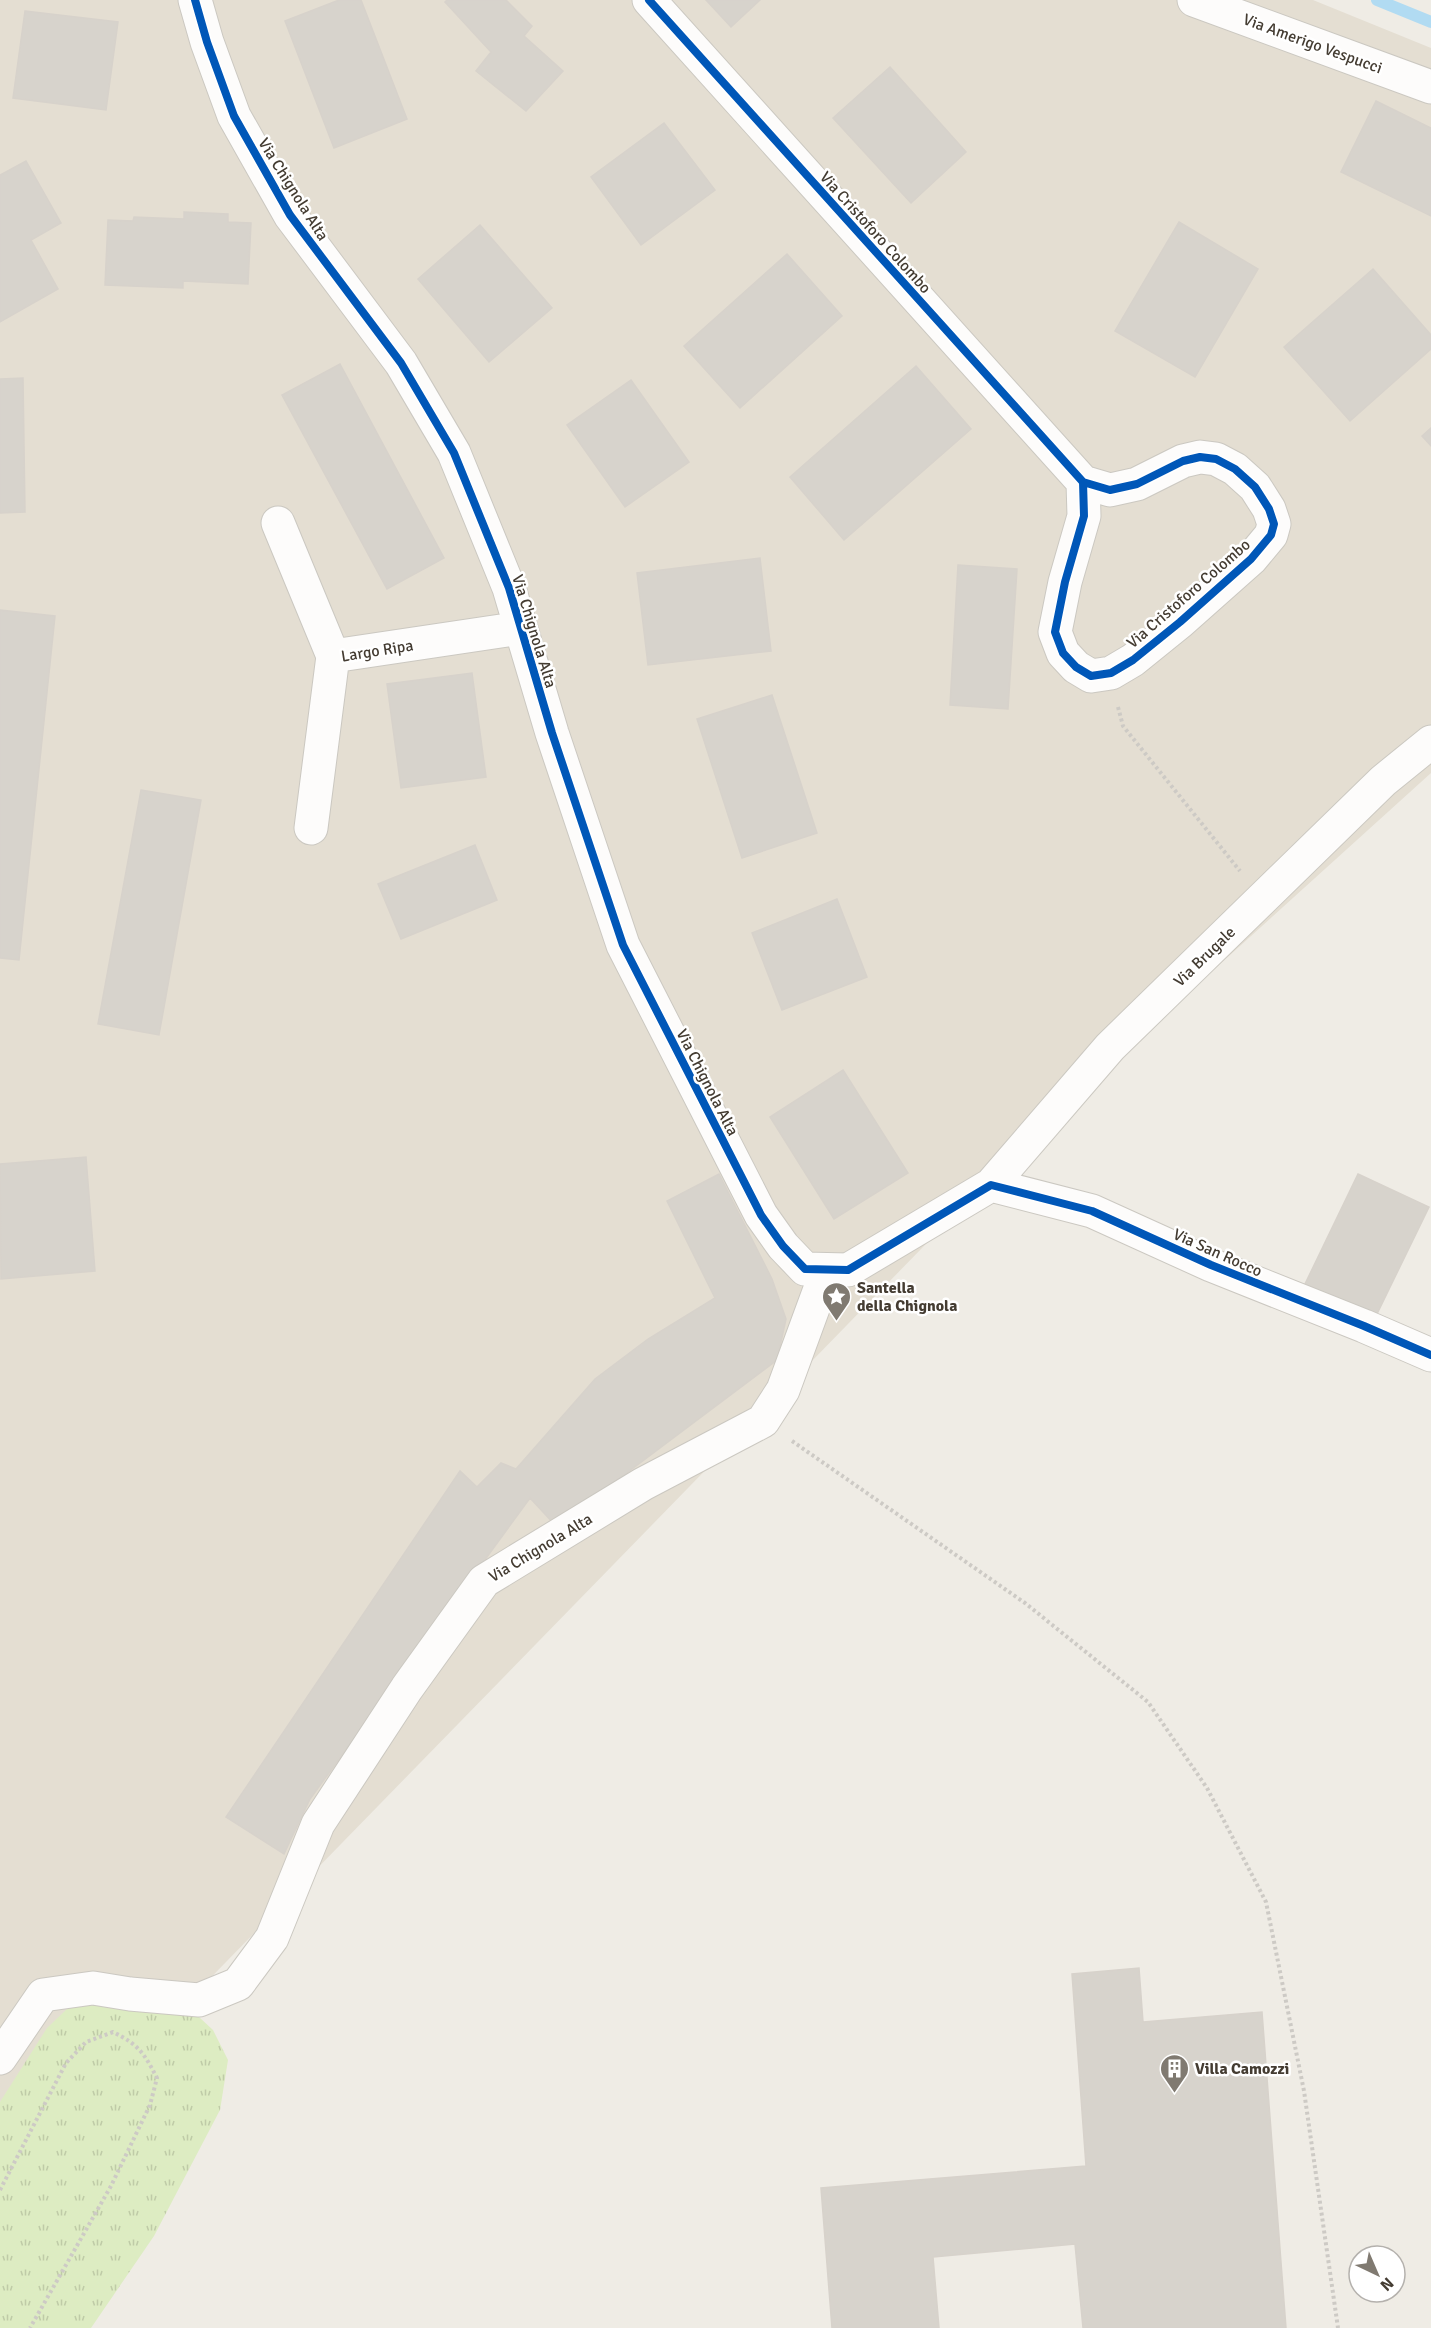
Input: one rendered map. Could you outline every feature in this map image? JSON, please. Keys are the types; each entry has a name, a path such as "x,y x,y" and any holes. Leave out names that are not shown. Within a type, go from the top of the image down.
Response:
{"street":[{"name":"Via Chignola Alta","path":"0,2058 43,1995 93,1988 199,2000 238,1984 273,1938 318,1824 407,1688 483,1581 643,1484 763,1421 783,1390 826,1270 805,1269 783,1246 761,1215 623,945 552,733 508,588 454,453 401,363 290,215 234,116 207,42 195,0"},
{"name":"Via Cristoforo Colombo","path":"649,0 1083,482 1110,490 1137,484 1184,461 1200,457 1216,459 1235,469 1255,487 1269,509 1274,524 1271,535 1251,559 1141,653 1111,673"},
{"name":"Via Amerigo Vespucci","path":"1194,0 1431,87"},
{"path":"1083,482 1084,516 1065,582 1055,632 1064,653 1076,667 1091,676 1111,673"},
{"path":"278,523 333,656"},
{"name":"Largo Ripa","path":"311,828 333,656 521,628"},
{"name":"Via Brugale","path":"826,1270 848,1270 991,1185 1110,1047 1383,781 1431,742"},
{"name":"Via San Rocco","path":"991,1185 1092,1211 1211,1265 1431,1355"}],"path":[{"path":"1111,673 1123,726 1206,831 1264,899"},
{"path":"763,1421 1025,1603 1148,1702 1207,1788 1266,1902 1304,2091 1338,2328"},
{"path":"0,2190 66,2063 86,2042 113,2032 134,2042 147,2059 157,2078 150,2105 111,2186 30,2328"}],"shaded area":[{"path":"0,0 1313,0 1431,48 1431,773 1039,1128 185,2004 0,2102"}],"green space":[{"path":"97,1995 185,2004 213,2030 228,2060 220,2110 154,2236 91,2328 0,2328 0,2102 47,2028 68,2008"}],"building":[{"path":"339,0 361,0 407,119 334,148 285,21"},
{"path":"447,0 506,0 532,26 524,36 563,71 526,111 476,71 491,52 445,2"},
{"path":"706,0 760,0 731,27"},
{"path":"25,11 118,22 106,110 13,98"},
{"path":"890,67 966,152 911,203 833,118"},
{"path":"1376,101 1431,128 1431,216 1341,172"},
{"path":"664,123 715,190 641,245 591,177"},
{"path":"26,161 61,223 31,240 58,289 0,322 0,175"},
{"path":"184,212 228,214 228,222 251,223 248,284 183,281 183,288 105,285 108,220 133,221 134,217 184,219"},
{"path":"1179,222 1258,269 1195,377 1115,331"},
{"path":"480,225 552,308 489,362 418,279"},
{"path":"787,254 842,316 740,408 684,346"},
{"path":"1373,269 1431,335 1431,349 1350,421 1284,347"},
{"path":"340,364 444,558 387,589 282,395"},
{"path":"916,366 971,429 844,540 790,477"},
{"path":"23,378 25,512 0,513 0,379"},
{"path":"631,380 689,462 625,507 567,425"},
{"path":"1431,428 1431,446 1422,436"},
{"path":"760,558 771,651 648,665 637,573"},
{"path":"958,565 1017,569 1008,709 950,705"},
{"path":"0,610 55,616 19,960 0,958"},
{"path":"472,673 486,777 401,788 387,684"},
{"path":"772,695 817,833 742,858 697,719"},
{"path":"141,790 201,800 159,1035 98,1024"},
{"path":"475,845 497,900 401,939 378,884"},
{"path":"837,899 867,977 782,1010 752,933"},
{"path":"843,1070 908,1173 834,1219 770,1117"},
{"path":"86,1157 95,1271 1,1279 0,1164"},
{"path":"719,1174 772,1279 786,1319 777,1360 556,1526 530,1498 310,1799 284,1854 226,1817 460,1471 477,1487 501,1463 516,1469 595,1379 648,1339 715,1298 667,1201"},
{"path":"1358,1174 1429,1207 1375,1318 1305,1284"},
{"name":"Villa Camozzi","path":"1139,1968 1143,2022 1262,2012 1286,2328 1083,2328 1075,2244 933,2257 939,2328 832,2328 821,2188 1086,2166 1072,1974"}],"waterway":[{"path":"1377,0 1431,22"}],"cycle path":[{"path":"195,0 207,42 234,116 290,215 401,363 454,453 509,588 552,733 623,945 761,1215 783,1246 805,1269 848,1270 991,1185 1092,1211 1211,1265 1431,1355"},
{"path":"649,0 1083,482 1110,490 1137,484 1183,461 1200,457 1216,459 1235,469 1255,487 1269,509 1274,524 1271,535 1251,559 1180,622 1133,660 1111,673 1091,676 1076,667 1063,653 1055,632 1065,582 1084,516 1083,482"}],"place":[{"name":"Santella della Chignola","path":"836,1322"},
{"name":"Villa Camozzi","path":"1174,2094"}]}
